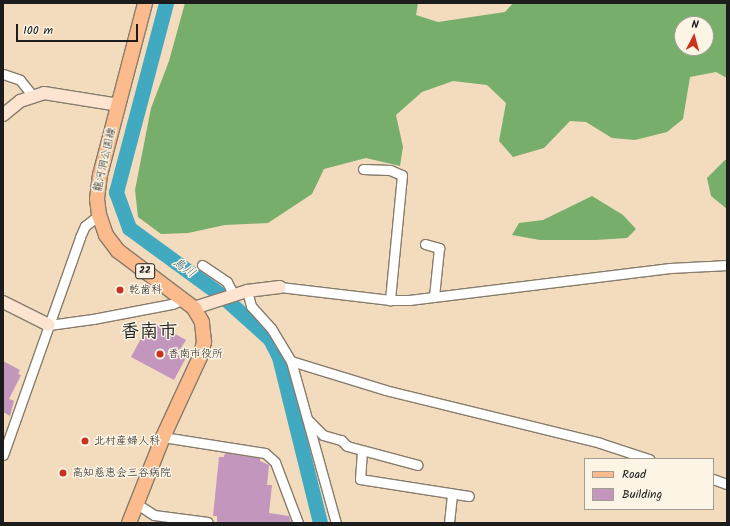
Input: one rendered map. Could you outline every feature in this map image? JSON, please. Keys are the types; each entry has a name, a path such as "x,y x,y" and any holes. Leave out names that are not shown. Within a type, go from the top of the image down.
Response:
{"main road":[{"name":"龍河洞公園線","path":"129,523 163,437 200,357 204,342 202,322 193,304 118,251 106,235 98,215 97,199 100,175 145,3"}],"street":[{"path":"3,74 20,80 32,95"},
{"path":"3,115 20,101 32,95 59,94 119,105"},
{"path":"363,169 390,170 402,175 390,300"},
{"path":"3,455 80,237 85,226 98,215"},
{"path":"425,244 439,248 434,296"},
{"path":"202,265 227,282 233,294"},
{"path":"3,302 49,325 172,304 193,304 247,290 280,287 390,300 503,290 670,268 727,265"},
{"path":"247,290 251,306 271,328 291,361 336,523"},
{"path":"291,361 385,390 600,444 646,458"},
{"path":"307,418 323,435 362,450 418,465"},
{"path":"163,437 265,453 275,462 298,523"},
{"path":"362,450 360,479 469,496"},
{"path":"714,479 727,484"},
{"path":"449,523 452,494"},
{"path":"137,504 154,515 208,522"}],"green space":[{"path":"185,3 418,3 416,15 438,22 505,12 513,3 727,3 727,78 716,72 690,77 683,119 667,132 635,140 612,138 586,122 570,121 544,148 513,157 499,141 506,103 487,85 453,81 422,92 396,115 403,147 400,166 366,158 324,169 312,194 268,223 225,225 188,233 161,234 138,217 135,190 151,108 169,61"},
{"path":"725,160 727,160 727,209 711,196 707,178"},
{"path":"592,196 623,215 636,229 627,238 596,240 540,240 512,235 519,223 543,220"}],"building":[{"path":"157,324 186,340 181,348 189,352 174,380 131,357 146,329 153,332"},
{"path":"3,361 20,370 18,374 21,375 9,399 14,401 10,416 3,412"},
{"path":"225,453 260,458 260,461 269,465 267,485 272,485 269,513 289,516 291,523 217,523 217,516 213,516 219,457 224,457"}],"waterway":[{"name":"烏川","path":"166,3 116,192 129,228 221,295 270,339 279,357 320,523"}],"place":[{"name":"乾歯科","path":"120,290"},
{"name":"香南市役所","path":"160,354"},
{"name":"北村産婦人科","path":"85,441"},
{"name":"高知慈恵会三谷病院","path":"63,473"}],"district":[{"name":"香南市","path":"149,333"}]}
